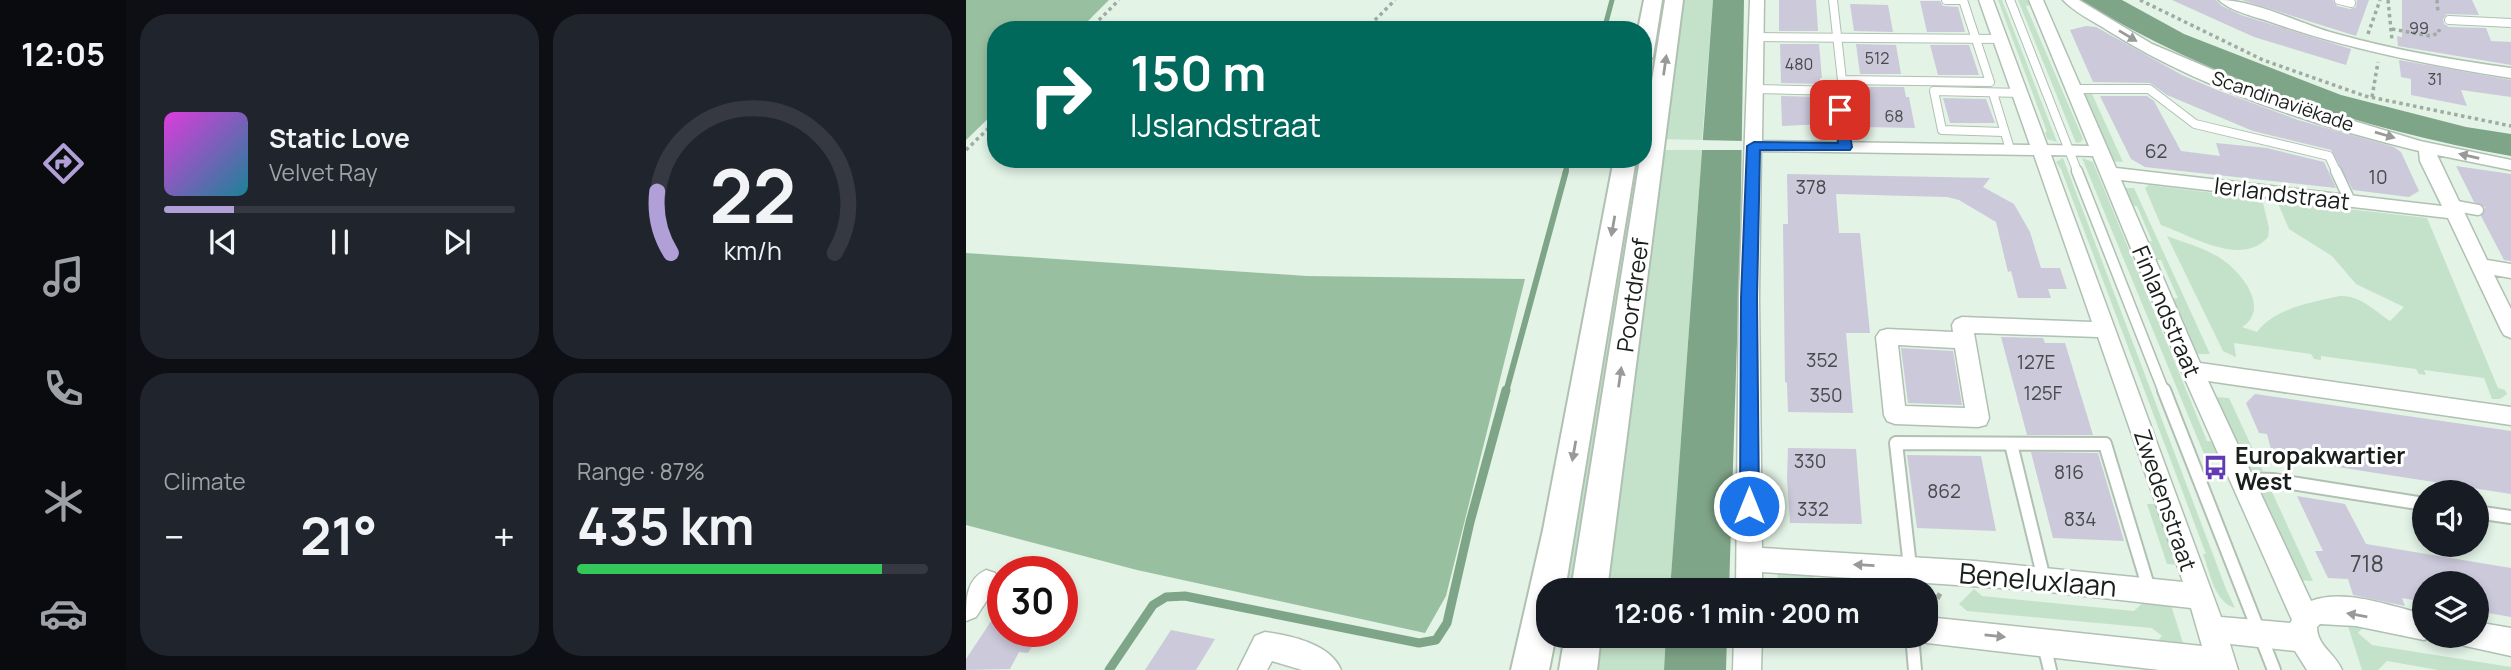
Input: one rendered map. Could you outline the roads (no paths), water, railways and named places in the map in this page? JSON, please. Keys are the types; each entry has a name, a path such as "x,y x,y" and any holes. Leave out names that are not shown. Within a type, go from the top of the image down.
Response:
{"main road":[{"path":"1649,21 1653,0"},
{"name":"Poortdreef","path":"1652,108 1674,0"},
{"name":"Poortdreef","path":"1530,670 1639,168"},
{"name":"Poortdreef","path":"1590,578 1641,168"},
{"path":"1578,670 1581,648"}],"street":[{"path":"1749,578 1749,298 1757,0"},
{"name":"Zwedenstraat","path":"1986,0 2106,330 2200,597 2221,665"},
{"name":"Finlandstraat","path":"2036,0 2192,370 2305,628"},
{"name":"Scandinaviëkade","path":"2070,0 2132,38 2195,69 2305,111 2427,146 2511,165"},
{"path":"2226,0 2314,33 2511,73"},
{"path":"1754,146 2099,151"},
{"path":"2427,146 2429,160 2511,330"},
{"name":"Ierlandstraat","path":"2109,173 2350,201 2453,209"},
{"path":"2480,266 2511,271"},
{"path":"1965,340 1887,337 1895,415 1978,418 1965,340 1962,325 2106,330"},
{"path":"2192,370 2511,415"},
{"name":"Beneluxlaan","path":"1750,559 1910,567 2149,589 2200,597"},
{"path":"966,608 986,582"},
{"path":"2209,629 2259,632 2305,628 2323,610 2412,625"},
{"path":"2305,628 2317,661 2328,670"},
{"path":"1938,633 2043,641 2221,665"},
{"path":"2489,638 2511,642"},
{"path":"1252,670 1265,646 1288,648 1309,657 1327,670"},
{"path":"1747,670 1748,648"}],"lane":[{"path":"1833,0 1842,80 1990,82 1964,0 1946,0"},
{"path":"2010,0 2274,670"},
{"path":"2449,20 2511,23"},
{"path":"1756,37 2000,39"},
{"path":"1754,89 1838,91 1845,147"},
{"path":"2074,89 2149,89 2195,124 2329,156 2350,201"},
{"path":"2004,132 1942,130 1934,91 2022,93"},
{"path":"1993,93 2010,149"},
{"path":"2453,209 2478,210"},
{"path":"1910,567 1896,443 2105,444 2149,589"},
{"path":"2011,443 2044,579"},
{"path":"2242,479 2273,480 2412,502"},
{"path":"2489,514 2511,517"},
{"path":"2043,641 2050,670"},
{"path":"1915,670 1920,648"}],"waterway":[{"path":"1606,21 1612,0"},
{"path":"1565,173 1566,168"},
{"path":"1506,392 1566,171"},
{"path":"1109,670 1153,605 1166,597 1185,596 1419,643 1436,640 1447,623 1470,522 1506,390"}],"place":[{"name":"Europakwartier West","path":"2215,468"}]}
